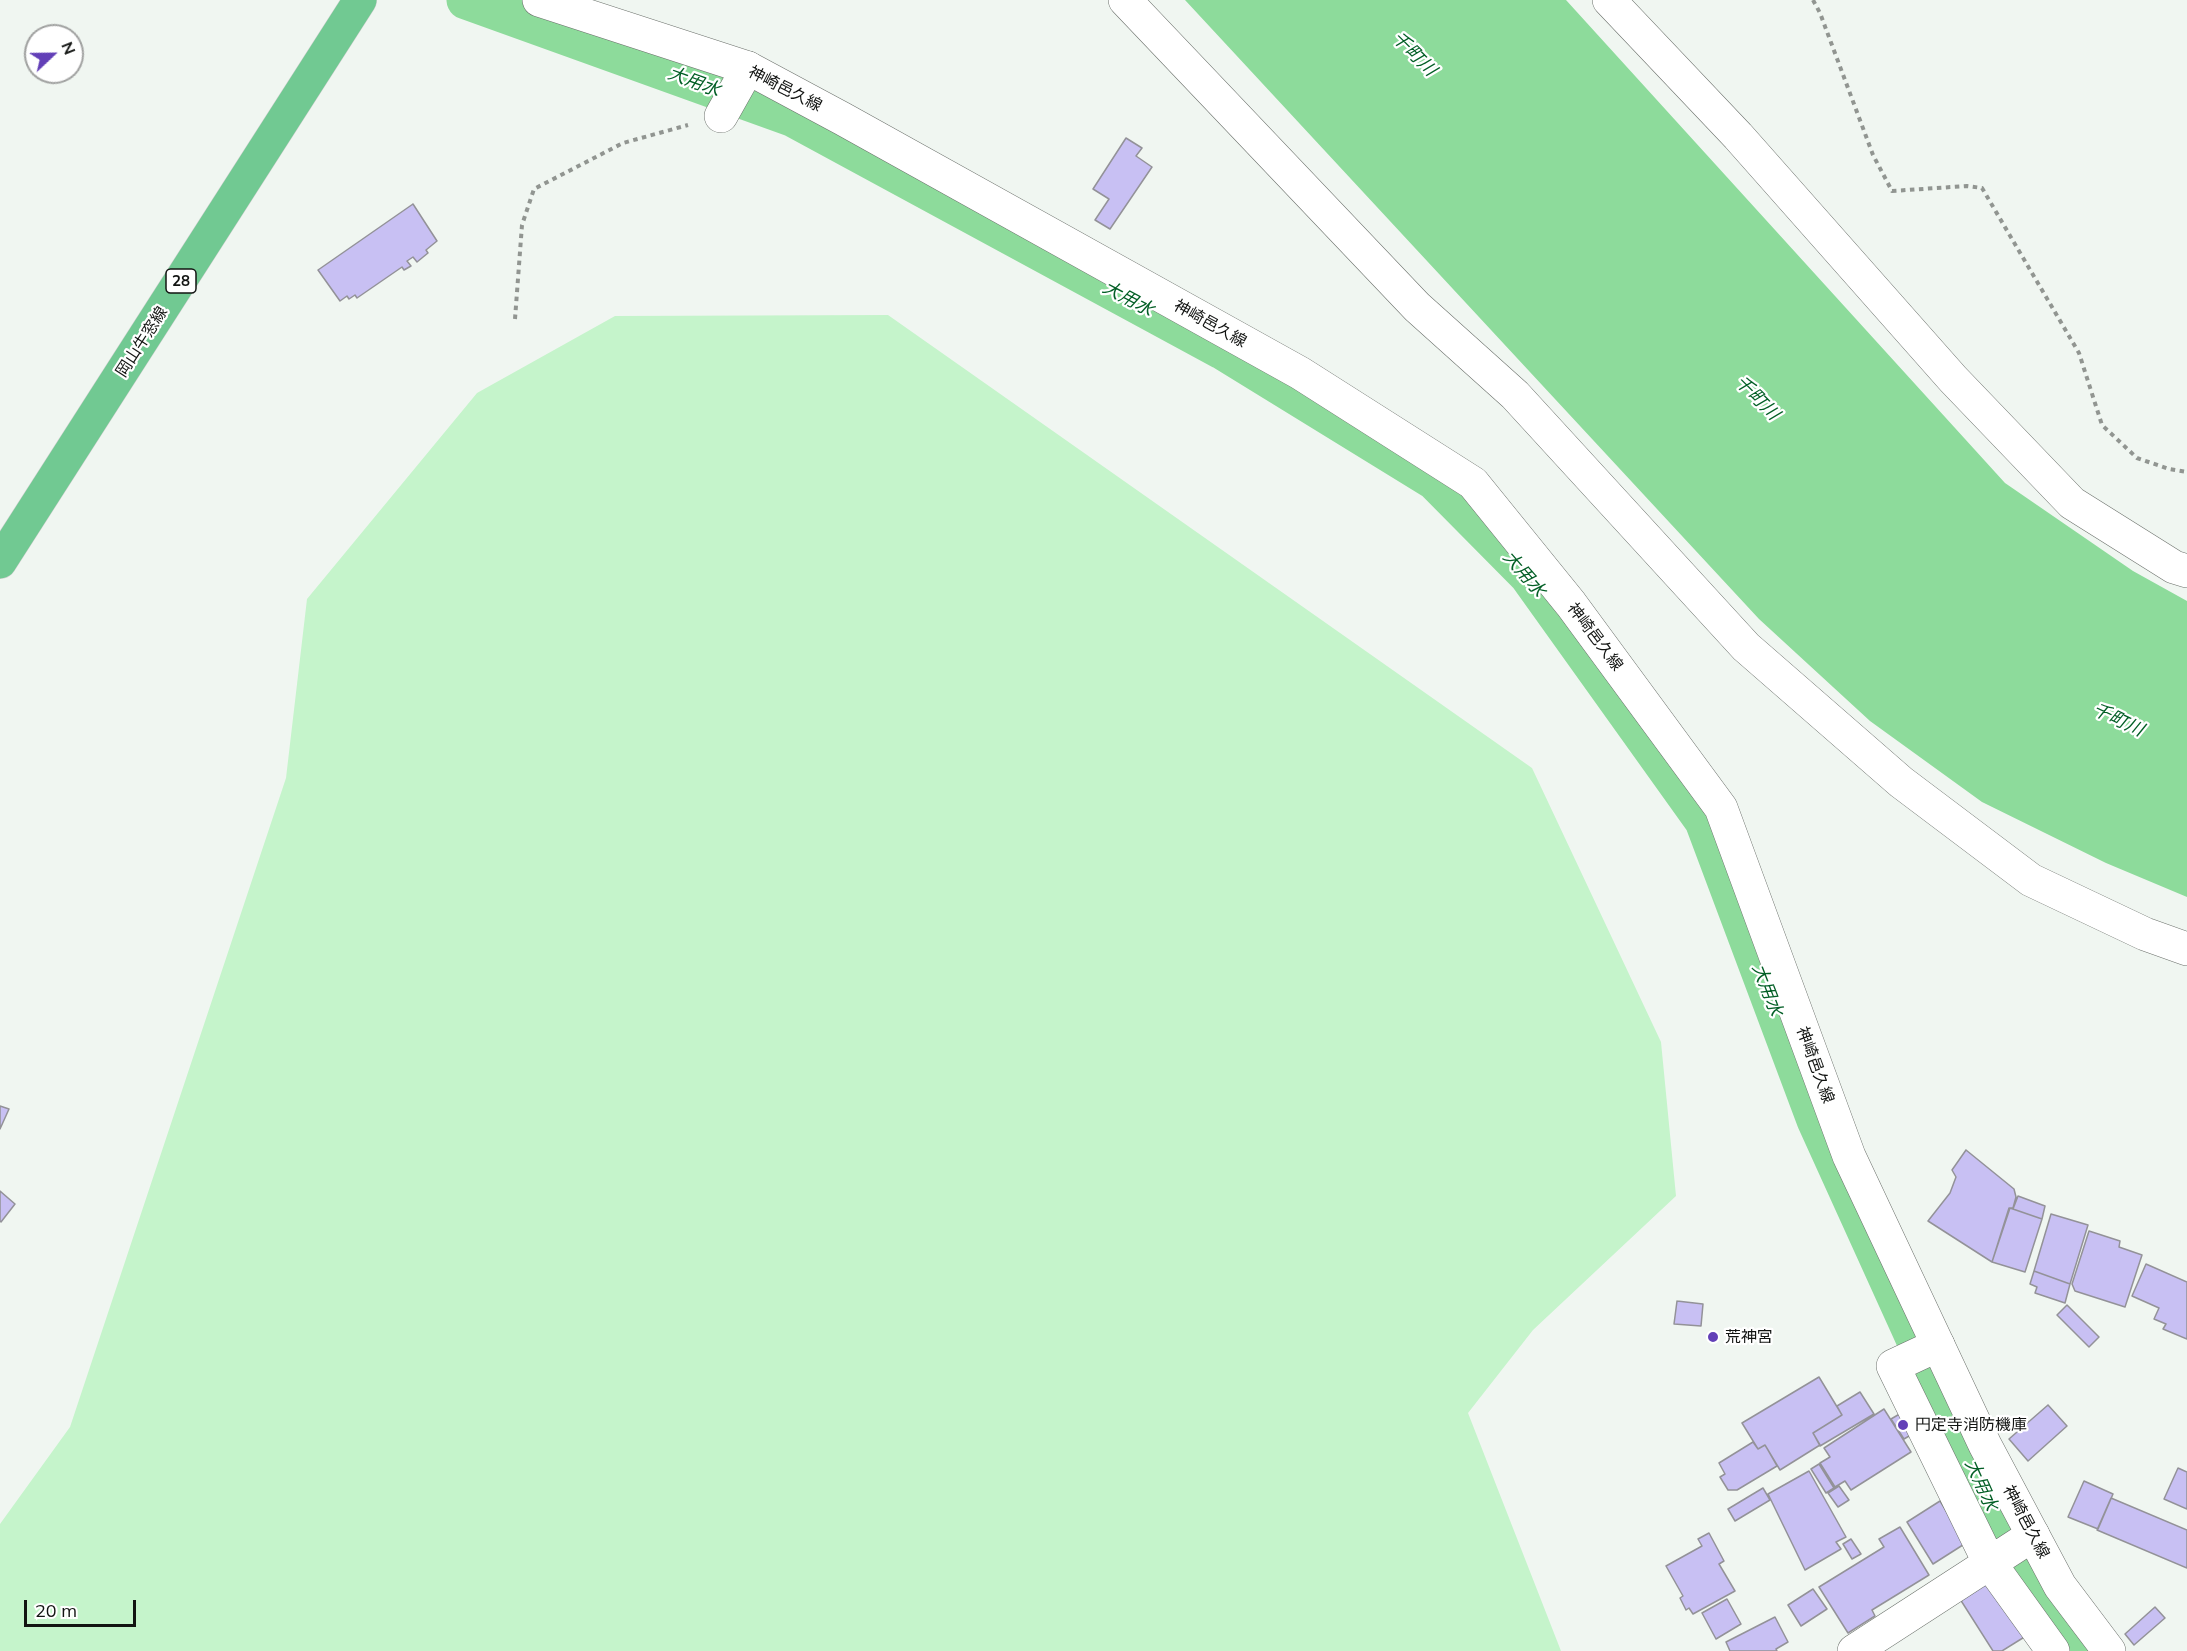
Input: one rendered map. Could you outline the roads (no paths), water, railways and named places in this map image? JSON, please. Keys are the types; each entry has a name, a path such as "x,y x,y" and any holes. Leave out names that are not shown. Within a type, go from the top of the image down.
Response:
{"main road":[{"name":"岡山牛窓線","path":"0,562 360,0"}],"street":[{"name":"神崎邑久線","path":"539,0 748,68 843,118 1300,374 1473,483 1571,604 1721,808 1922,1352 1984,1445 2009,1549 2060,1586 2109,1651"},
{"path":"1125,0 1417,307 1515,395 1746,647 1901,782 2031,880 2145,934 2187,949"},
{"path":"1609,0 1738,136 1953,379 2072,502 2174,567 2187,572"},
{"path":"721,116 748,68"},
{"path":"1922,1352 1893,1366 2009,1549 2053,1651"},
{"path":"1854,1651 2009,1549"}],"water":[{"name":"千町川","path":"1185,0 1566,0 2005,483 2133,571 2187,601 2187,897 2106,863 1982,802 1870,721 1759,619"}],"waterway":[{"name":"大用水","path":"466,0 794,118 1222,350 1435,481 1528,575 1704,821 1816,1120 2031,1594 2069,1651"}],"place":[{"name":"荒神宮","path":"1713,1337"},
{"name":"円定寺消防機庫","path":"1903,1425"}]}
